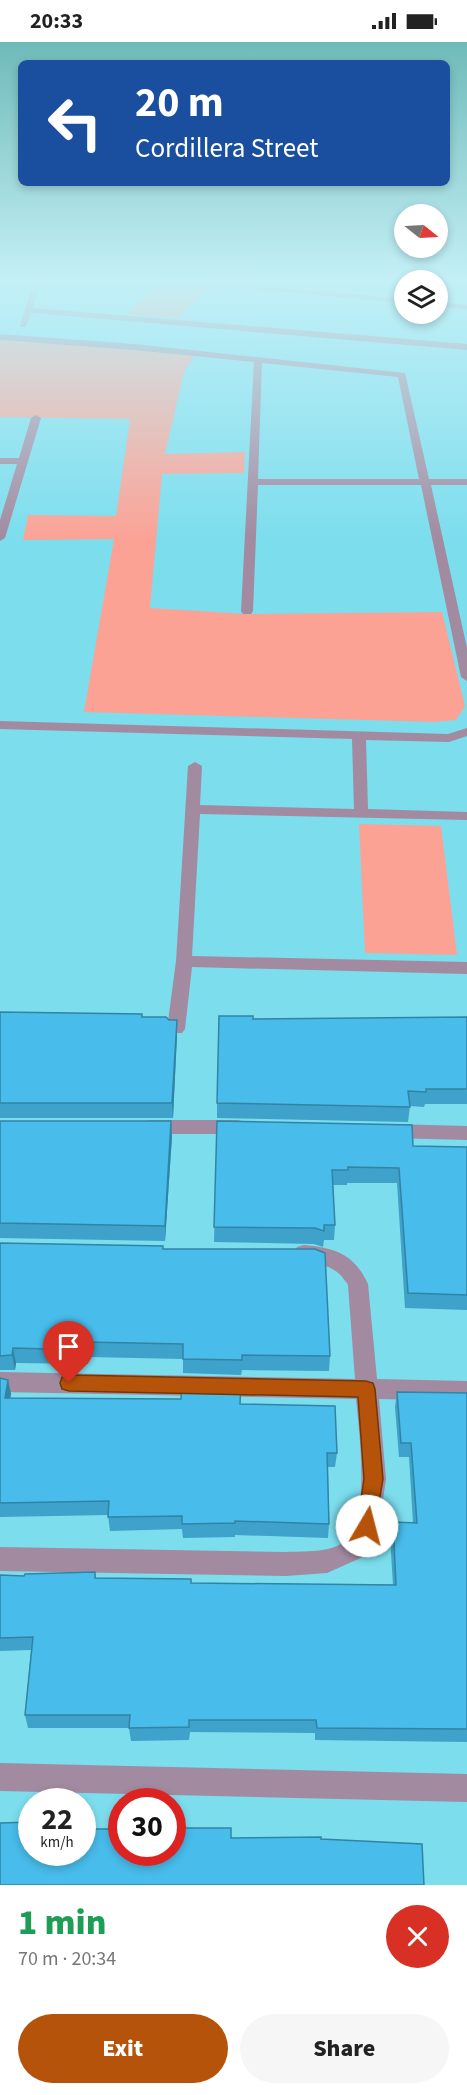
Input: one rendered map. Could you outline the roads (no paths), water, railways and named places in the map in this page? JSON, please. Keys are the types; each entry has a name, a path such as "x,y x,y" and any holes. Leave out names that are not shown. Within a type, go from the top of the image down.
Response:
{"street":[{"path":"247,611 258,368"},
{"path":"339,368 402,375 467,677"},
{"path":"1,533 36,418"},
{"path":"0,461 22,462"},
{"path":"253,482 467,482"},
{"path":"0,726 105,727 449,738 467,732"},
{"path":"359,736 361,814"},
{"path":"176,1029 184,961 195,766"},
{"path":"193,809 467,816"},
{"path":"184,961 467,968"},
{"path":"128,1127 256,1128"},
{"path":"373,1131 467,1133"},
{"path":"0,1558 286,1564 327,1561 354,1549 367,1526 374,1479 357,1284 350,1268 332,1258 314,1254 279,1252"},
{"path":"0,1382 467,1391"},
{"path":"0,1777 467,1788"}]}
